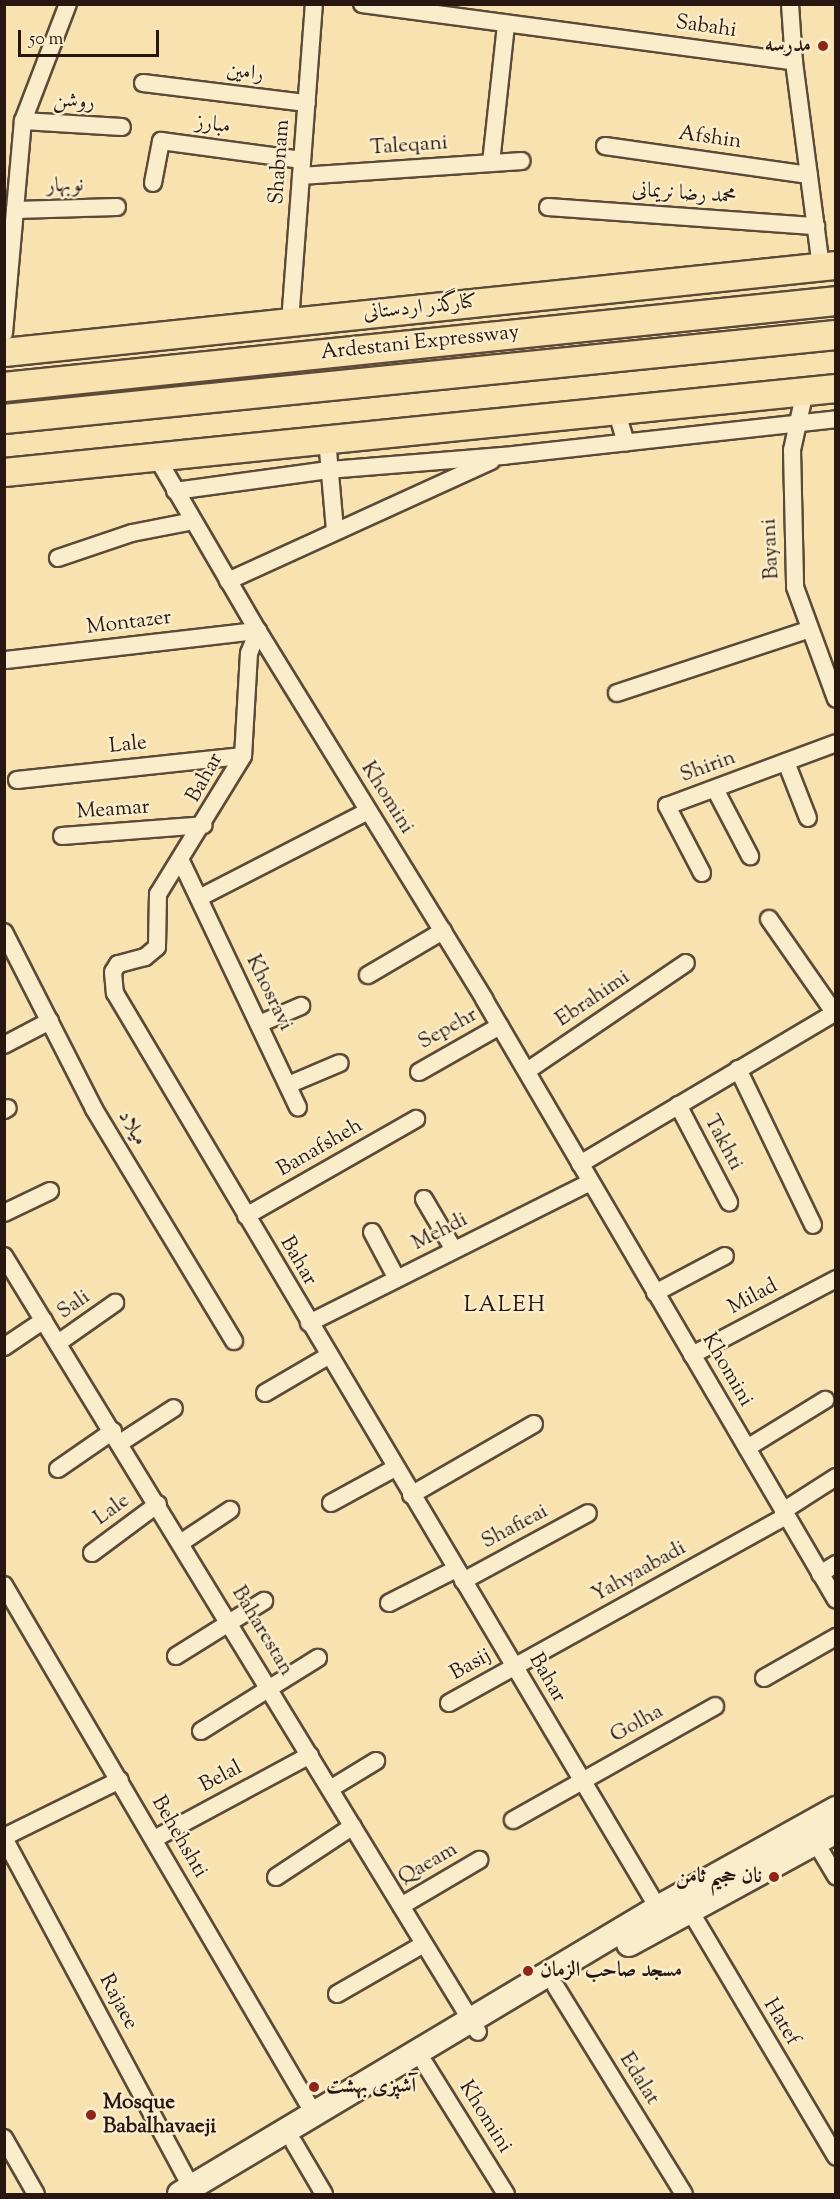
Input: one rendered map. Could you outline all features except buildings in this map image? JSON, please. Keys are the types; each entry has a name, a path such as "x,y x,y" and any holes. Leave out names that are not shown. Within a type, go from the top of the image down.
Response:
{"highway":[{"name":"Ardestani Expressway","path":"4,387 836,301"},
{"name":"Ardestani Expressway","path":"4,419 836,334"}],"main road":[{"name":"کنارگذر اردستانی","path":"4,352 828,266"},
{"path":"4,472 836,388"},
{"path":"194,2192 294,2143 425,2064 474,2026 658,1908 836,1809"},
{"path":"194,2192 313,2112 474,2026 556,1987 689,1909 826,1837"}],"street":[{"path":"4,333 23,121 68,4"},
{"name":"Shabnam","path":"290,322 314,4"},
{"name":"Sabahi","path":"362,4 794,62"},
{"path":"790,4 794,62 816,226 828,266"},
{"path":"491,163 506,24"},
{"name":"رامین","path":"142,83 307,103"},
{"name":"روشن","path":"23,121 122,127"},
{"name":"مبارز","path":"153,183 161,141 302,168"},
{"name":"Afshin","path":"605,146 809,175"},
{"name":"Taleqani","path":"302,168 521,161"},
{"name":"نوبهار","path":"15,210 117,207"},
{"name":"محمد رضا نریمانی","path":"548,207 816,226"},
{"path":"805,391 834,422"},
{"name":"Bayani","path":"805,391 792,450 795,586 836,699"},
{"path":"616,410 626,442"},
{"path":"175,490 330,470 503,456 797,423 834,422"},
{"path":"327,439 335,531"},
{"name":"Khomini","path":"156,456 258,631 500,1026 836,1600"},
{"path":"228,580 503,456"},
{"path":"58,558 132,533 193,521"},
{"path":"617,693 810,629"},
{"name":"Montazer","path":"6,660 258,631"},
{"name":"Bahar","path":"258,631 249,653 243,756 204,825 158,894 157,947 145,957 118,964 113,972 115,993 580,1781 658,1908"},
{"name":"Shirin","path":"702,873 667,806 836,743"},
{"name":"Lale","path":"17,780 243,756"},
{"path":"786,762 808,818"},
{"path":"715,789 750,856"},
{"path":"199,898 368,811"},
{"name":"Meamar","path":"62,836 204,825"},
{"name":"Khosravi","path":"180,859 298,1107"},
{"path":"580,1164 835,1013 769,919"},
{"name":"میلاد","path":"4,932 94,1109 234,1341"},
{"path":"368,975 443,932"},
{"name":"Ebrahimi","path":"526,1071 686,963"},
{"path":"259,1024 301,1005"},
{"path":"4,1045 50,1021"},
{"name":"Sepehr","path":"419,1072 500,1026"},
{"path":"288,1086 340,1063"},
{"path":"738,1069 813,1225"},
{"name":"Takhti","path":"678,1105 729,1202"},
{"name":"Banafsheh","path":"246,1216 416,1119"},
{"name":"Mehdi","path":"309,1323 590,1182"},
{"path":"4,1213 51,1191"},
{"path":"424,1199 454,1250"},
{"path":"372,1232 397,1279"},
{"name":"Baharestan","path":"4,1256 182,1542 474,2026"},
{"path":"655,1293 725,1256"},
{"name":"Milad","path":"692,1355 836,1279"},
{"name":"Sali","path":"58,1343 115,1304"},
{"path":"4,1347 44,1320"},
{"path":"265,1393 328,1356"},
{"path":"747,1448 825,1400"},
{"path":"58,1469 174,1408"},
{"path":"411,1495 534,1424"},
{"path":"331,1503 395,1468"},
{"name":"Yahyaabadi","path":"514,1667 785,1514 836,1478"},
{"name":"Lale","path":"92,1553 158,1504"},
{"path":"182,1542 230,1510"},
{"name":"Shafieai","path":"389,1603 459,1575 588,1513"},
{"path":"820,1574 836,1564"},
{"name":"Behehshti","path":"4,1585 313,2112"},
{"path":"176,1656 264,1601"},
{"path":"764,1678 836,1637"},
{"path":"201,1731 271,1690 318,1658"},
{"name":"Basij","path":"449,1703 514,1667"},
{"name":"Golha","path":"513,1820 715,1706"},
{"name":"Belal","path":"154,1839 310,1755"},
{"path":"330,1789 376,1761"},
{"path":"4,1837 120,1780"},
{"path":"276,1877 353,1826"},
{"name":"Rajaee","path":"4,1837 194,2192"},
{"path":"826,1837 836,1876"},
{"name":"Qaeam","path":"401,1906 478,1860"},
{"name":"Hatef","path":"689,1909 836,2157"},
{"path":"337,1994 424,1944"},
{"name":"Edalat","path":"556,1987 684,2194"},
{"name":"Khomini","path":"425,2064 506,2194"},
{"path":"4,2138 36,2194"},
{"path":"294,2143 324,2194"}],"place":[{"name":"مدرسه","path":"823,46"},
{"name":"نان حجیم ثامن","path":"774,1877"},
{"name":"مسجد صاحب الزمان","path":"528,1971"},
{"name":"آشپزی بهشت","path":"314,2087"},
{"name":"Mosque Babalhavaeji","path":"91,2115"}],"district":[{"name":"LALEH","path":"505,1307"}]}
